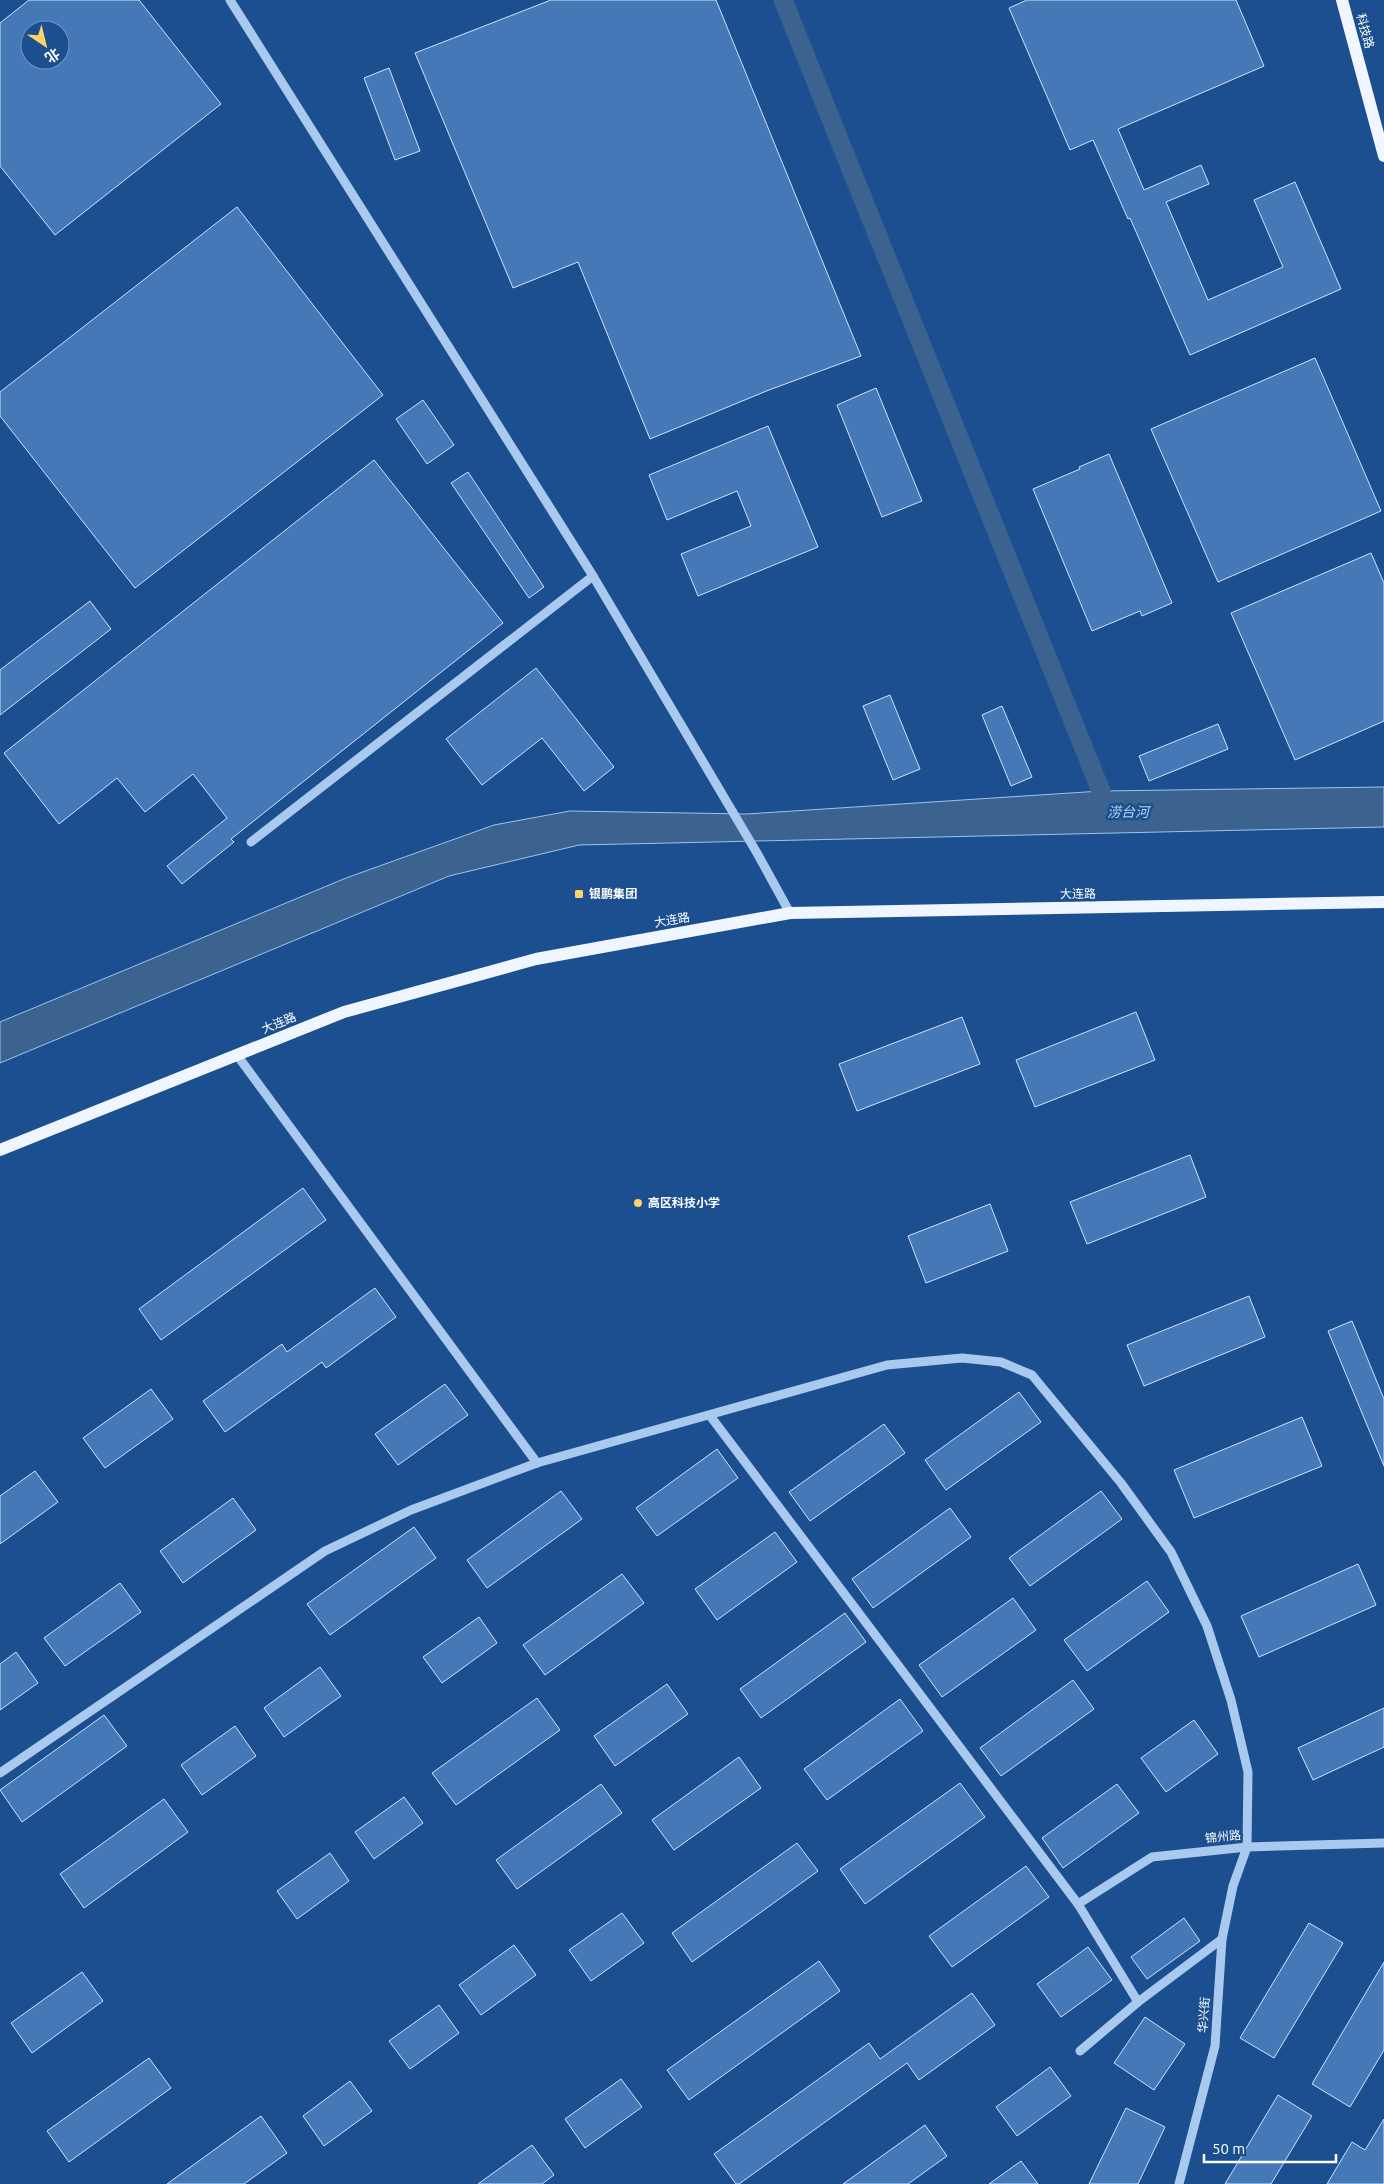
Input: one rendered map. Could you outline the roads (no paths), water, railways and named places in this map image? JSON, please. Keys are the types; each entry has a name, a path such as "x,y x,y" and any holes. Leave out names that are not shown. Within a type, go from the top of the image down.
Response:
{"main road":[{"name":"科技路","path":"1342,0 1384,156"},
{"name":"大连路","path":"0,1150 344,1012 536,959 790,913 1384,902"}],"street":[{"path":"230,0 593,576 729,805 790,913"},
{"path":"251,842 593,576"},
{"path":"236,1055 537,1463"},
{"name":"华兴街","path":"0,1773 325,1551 412,1510 537,1463 711,1417 888,1366 962,1358 1001,1362 1032,1376 1121,1483 1171,1552 1207,1626 1230,1700 1248,1772 1247,1847 1233,1886 1222,1939 1215,2046 1178,2184"},
{"path":"711,1417 1078,1904 1138,2002"},
{"name":"锦州路","path":"1078,1904 1152,1857 1247,1847 1384,1843"},
{"path":"1080,2052 1138,2002 1222,1939"}],"water":[{"name":"涝台河","path":"1384,787 1384,827 579,845 449,876 0,1063 0,1022 346,878 494,825 570,811 747,814 1101,791"}],"waterway":[{"path":"783,0 1101,791"}],"place":[{"name":"银鹏集团","path":"579,894"},
{"name":"高区科技小学","path":"638,1203"}]}
